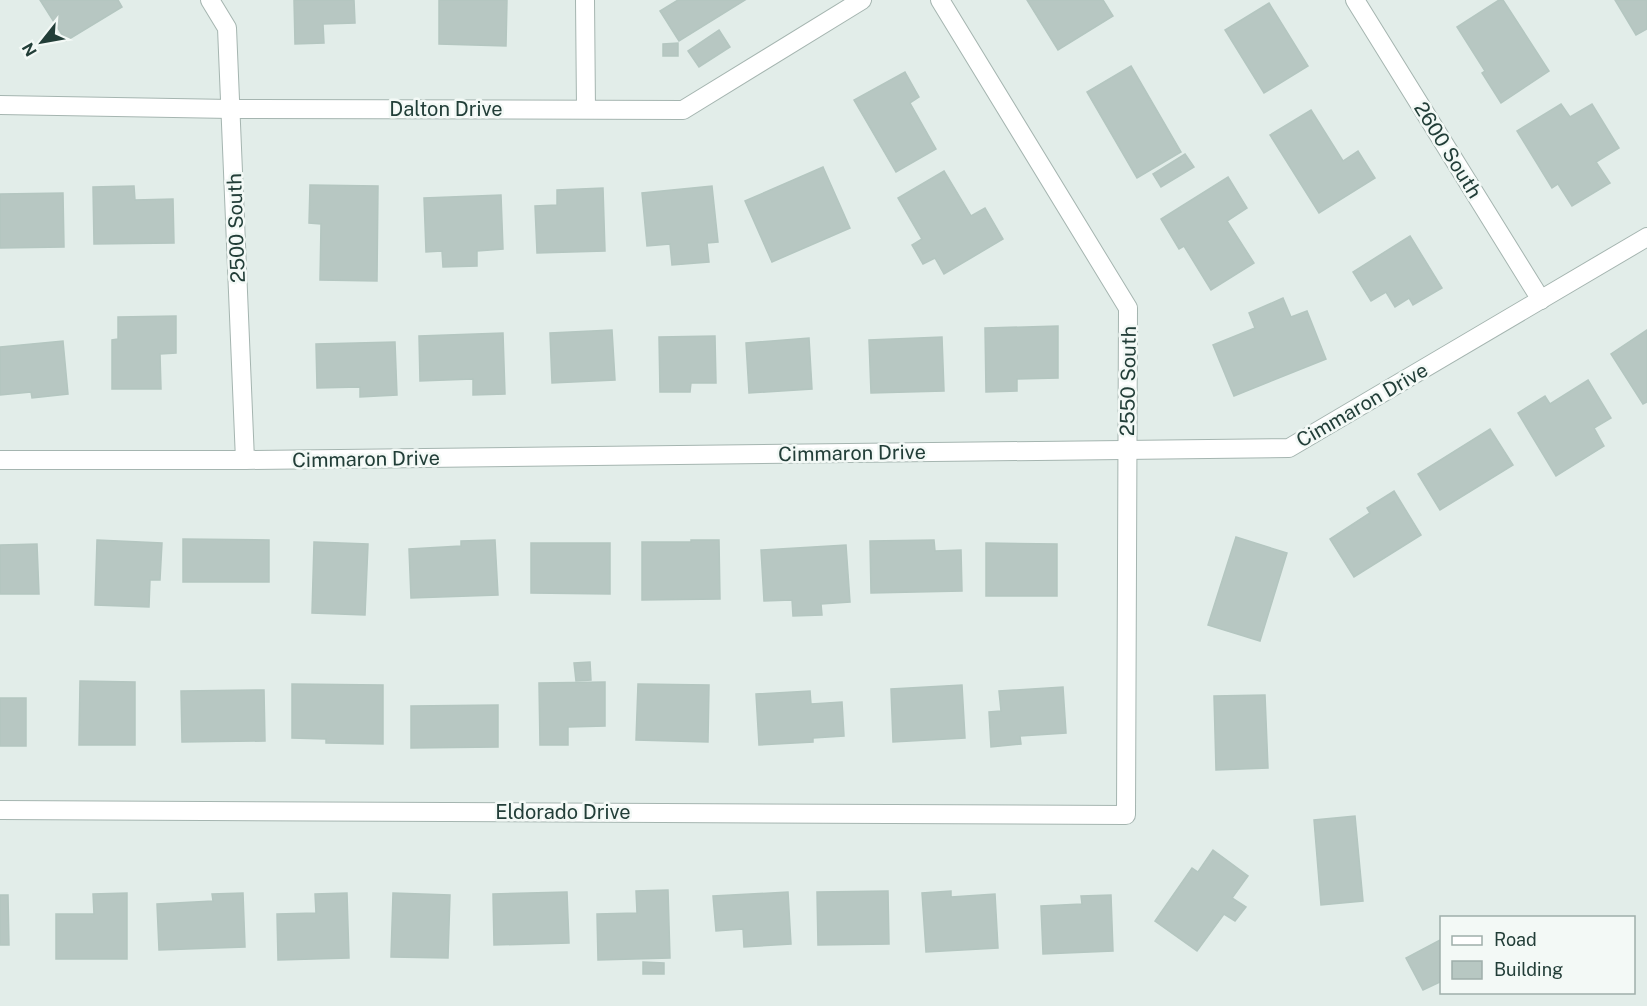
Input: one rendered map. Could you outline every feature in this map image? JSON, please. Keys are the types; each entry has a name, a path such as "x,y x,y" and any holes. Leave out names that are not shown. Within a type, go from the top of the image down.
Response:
{"street":[{"name":"2500 South","path":"210,0 227,28 245,460"},
{"path":"585,0 586,109"},
{"name":"Dalton Drive","path":"0,105 231,109 683,110 862,0"},
{"name":"2550 South","path":"940,0 1128,308 1126,815"},
{"name":"2600 South","path":"1355,0 1541,300"},
{"name":"Cimmaron Drive","path":"0,459 245,460 1289,448 1647,237"},
{"name":"Eldorado Drive","path":"0,810 1126,815"}],"building":[{"path":"40,0 118,0 122,7 66,41"},
{"path":"294,0 354,0 355,23 323,24 324,43 295,44"},
{"path":"439,0 507,0 506,46 439,44"},
{"path":"678,0 745,0 679,41 660,11"},
{"path":"1027,0 1103,0 1113,16 1058,50"},
{"path":"1499,0 1503,0 1549,71 1501,103 1482,73 1485,71 1457,27"},
{"path":"1615,0 1647,0 1647,29 1636,35"},
{"path":"1269,3 1308,66 1264,93 1225,30"},
{"path":"719,30 730,47 699,67 688,51"},
{"path":"678,43 678,56 663,56 663,44"},
{"path":"1131,66 1181,152 1137,178 1087,92"},
{"path":"905,72 919,97 910,103 936,149 896,172 854,100"},
{"path":"1561,104 1570,117 1592,104 1619,148 1596,162 1610,183 1572,206 1558,184 1552,188 1517,131"},
{"path":"1311,110 1343,161 1358,151 1375,178 1319,213 1270,135"},
{"path":"1185,154 1194,167 1161,187 1153,174"},
{"path":"823,167 850,228 772,262 745,201"},
{"path":"944,171 971,216 985,208 1003,239 944,274 935,258 923,264 912,245 922,239 898,198"},
{"path":"1228,177 1247,208 1227,221 1254,263 1211,290 1184,246 1179,249 1161,219"},
{"path":"310,185 378,186 377,281 320,280 321,224 309,223"},
{"path":"134,186 135,200 173,199 174,243 94,244 93,187"},
{"path":"712,186 718,242 707,243 709,262 672,265 670,244 647,246 642,193"},
{"path":"603,188 605,251 537,253 535,206 557,205 557,190"},
{"path":"63,193 64,247 0,248 0,194"},
{"path":"501,195 503,249 477,251 477,266 443,267 442,251 426,252 424,198"},
{"path":"1410,236 1442,288 1413,305 1409,298 1395,307 1386,292 1371,301 1353,272"},
{"path":"1283,298 1291,317 1307,311 1326,359 1234,396 1213,345 1255,328 1249,313"},
{"path":"176,316 176,353 160,354 161,389 112,389 112,340 118,339 118,317"},
{"path":"1058,326 1058,378 1017,379 1017,391 986,392 985,328"},
{"path":"612,330 615,380 552,383 550,333"},
{"path":"1647,330 1647,402 1643,404 1611,354"},
{"path":"503,333 505,394 473,395 473,379 420,381 419,336"},
{"path":"715,336 716,383 691,383 690,392 660,392 659,337"},
{"path":"942,337 944,391 871,393 869,340"},
{"path":"809,338 812,389 749,393 746,343"},
{"path":"63,341 68,394 32,398 31,392 0,395 0,347"},
{"path":"395,342 397,395 360,397 360,387 317,388 316,344"},
{"path":"1588,380 1611,418 1594,428 1604,446 1556,476 1518,413 1545,396 1550,404"},
{"path":"1490,429 1513,465 1440,510 1418,474"},
{"path":"1394,491 1421,535 1354,577 1330,539 1370,513 1367,508"},
{"path":"1236,537 1287,553 1260,641 1208,625"},
{"path":"183,539 269,540 269,582 183,582"},
{"path":"97,540 162,543 160,580 150,580 149,607 95,605"},
{"path":"495,540 498,595 411,598 409,549 461,546 461,541"},
{"path":"691,540 719,540 720,599 642,600 642,542 691,542"},
{"path":"934,540 935,551 961,550 962,591 871,593 870,541"},
{"path":"314,542 368,544 365,615 312,613"},
{"path":"531,543 610,543 610,594 531,593"},
{"path":"986,543 1057,544 1057,596 986,596"},
{"path":"37,544 39,594 0,594 0,545"},
{"path":"846,545 850,602 821,604 822,615 793,616 792,600 764,601 761,550"},
{"path":"590,662 591,680 576,681 574,663"},
{"path":"80,681 135,682 135,745 79,745"},
{"path":"605,682 605,726 568,727 568,745 540,745 539,683"},
{"path":"292,684 383,685 383,744 326,743 326,739 292,738"},
{"path":"638,684 709,685 708,742 636,740"},
{"path":"962,685 965,738 893,742 891,689"},
{"path":"1063,687 1066,733 1020,736 1021,744 991,747 989,712 1001,711 999,691"},
{"path":"264,690 265,741 182,742 181,691"},
{"path":"810,691 811,704 842,702 844,736 813,738 813,742 759,745 756,694"},
{"path":"1265,695 1268,768 1216,770 1214,696"},
{"path":"0,698 26,698 26,746 0,746"},
{"path":"498,705 498,747 411,748 411,706"},
{"path":"1355,816 1363,901 1321,905 1314,820"},
{"path":"1213,850 1248,876 1232,898 1246,907 1235,921 1224,914 1197,951 1155,921 1192,868 1198,872"},
{"path":"668,890 670,958 598,960 597,914 637,913 636,891"},
{"path":"888,891 889,944 818,945 817,892"},
{"path":"951,891 951,897 995,894 998,948 926,952 922,893"},
{"path":"567,892 569,943 494,945 493,894"},
{"path":"788,892 791,944 744,947 743,929 716,931 713,896"},
{"path":"127,893 127,959 56,959 56,914 94,914 93,894"},
{"path":"243,893 245,947 159,950 157,904 213,901 212,894"},
{"path":"347,893 349,958 278,960 277,914 316,913 315,894"},
{"path":"393,893 450,895 448,958 391,957"},
{"path":"0,895 8,895 9,945 0,945"},
{"path":"1111,895 1113,951 1043,954 1041,906 1082,904 1081,896"},
{"path":"1440,940 1440,982 1423,990 1406,958"},
{"path":"643,962 664,963 664,974 643,974"}]}
